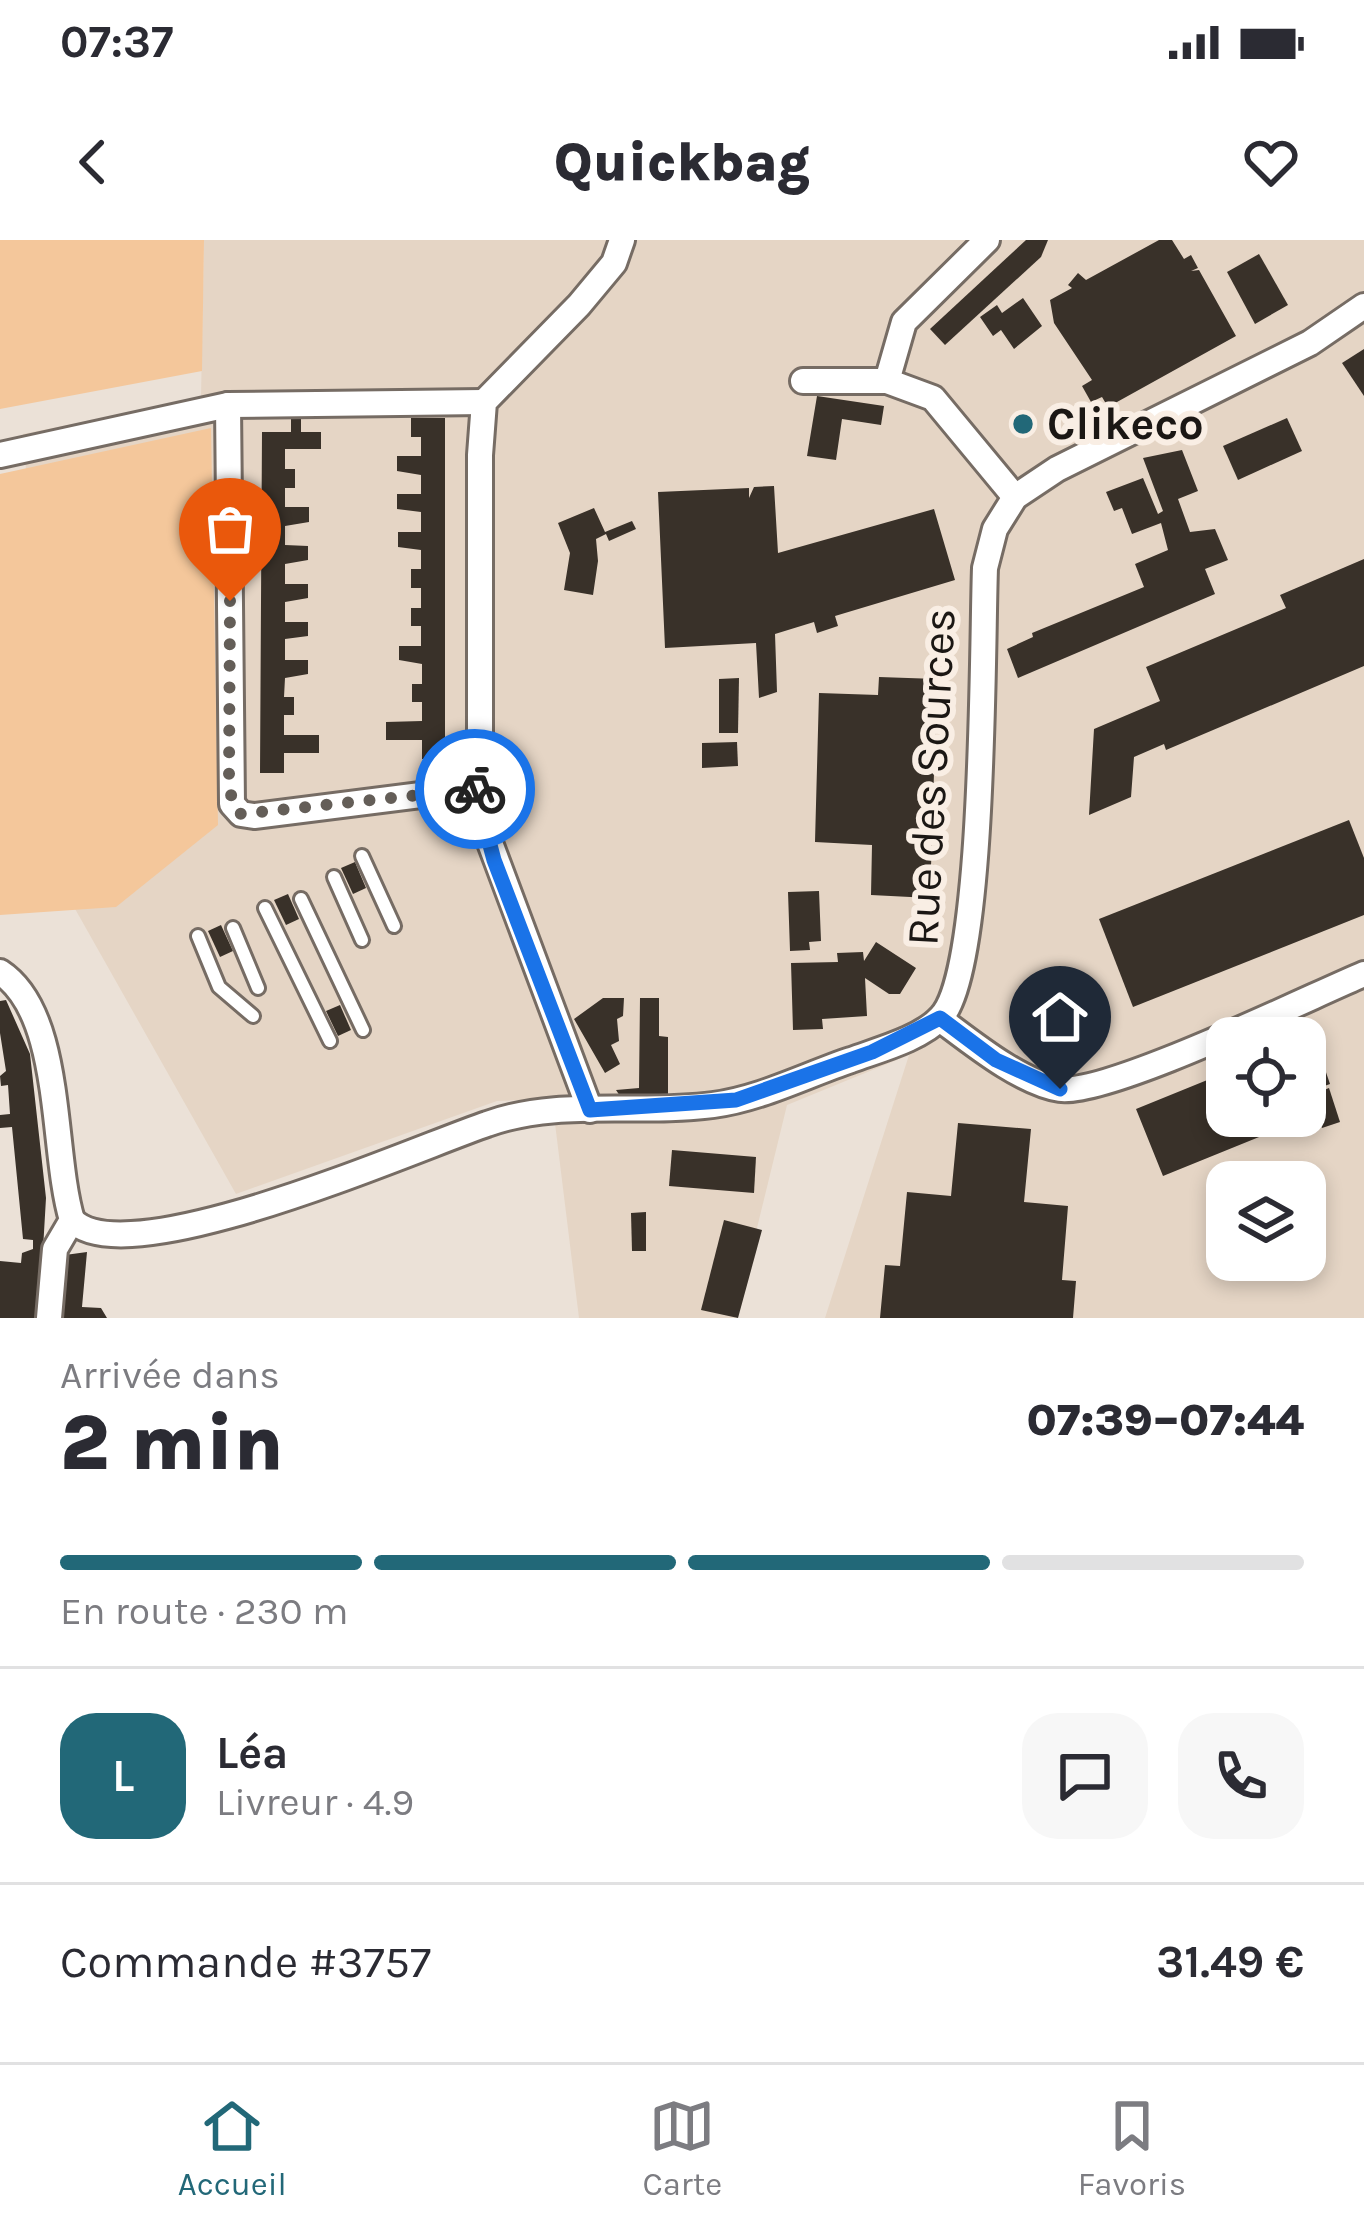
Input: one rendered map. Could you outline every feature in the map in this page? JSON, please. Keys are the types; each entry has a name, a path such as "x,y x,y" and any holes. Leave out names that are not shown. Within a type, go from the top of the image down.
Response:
{"street":[{"path":"590,1110 494,860 476,788 482,692 480,455 484,402 579,305 614,263 622,240"},
{"path":"887,381 904,322 988,240"},
{"path":"803,381 887,381 933,398 1015,497 1057,469 1310,343 1364,306"},
{"path":"0,455 228,405 484,402"},
{"path":"228,405 232,803 241,814 254,816 476,788"},
{"name":"Rue des Sources","path":"940,1018 952,1002 965,960 985,568 995,529 1015,497"},
{"path":"0,973 28,1000 43,1039 62,1186 72,1220 94,1234 205,1224 489,1123 736,1100 872,1052 940,1018 996,1060 1060,1089 1111,1082 1364,974"},
{"path":"49,1318 55,1249 72,1220"}],"lane":[{"path":"362,856 394,926"},
{"path":"334,877 362,940"},
{"path":"301,898 363,1030"},
{"path":"265,908 330,1041"},
{"path":"233,928 258,988"},
{"path":"198,936 219,987 253,1016"}],"shaded area":[{"path":"0,240 204,240 202,371 0,409"},
{"path":"204,240 1364,240 1364,1318 825,1318 909,1055 787,1105 735,1318 579,1318 552,1099 497,1101 236,1194 61,884 23,434 201,398"},
{"path":"211,428 218,825 116,907 0,915 0,474"}],"building":[{"path":"1026,240 1048,240 1041,257 945,345 930,329"},
{"path":"1159,240 1172,240 1184,259 1191,255 1198,268 1191,271 1199,270 1236,336 1108,407 1102,397 1091,402 1082,386 1092,380 1054,323 1050,300 1072,288 1068,285 1078,273 1086,280"},
{"path":"1259,254 1288,305 1255,324 1227,272"},
{"path":"1023,298 1042,326 1014,349 1001,330 993,336 980,317 997,305 1002,313"},
{"path":"1364,349 1364,396 1342,363"},
{"path":"817,396 884,406 881,425 842,419 836,460 807,456"},
{"path":"291,417 301,417 301,432 321,432 321,449 285,449 285,469 295,469 295,488 285,488 285,507 309,507 309,522 285,526 285,545 308,546 308,560 285,564 285,584 308,584 308,598 285,602 285,622 308,622 308,636 285,639 285,660 308,660 308,674 285,678 284,697 294,697 294,715 284,715 284,735 319,735 319,753 284,753 284,773 260,773 262,432 291,432"},
{"path":"411,418 445,418 445,759 422,759 422,740 386,740 386,722 422,721 422,702 412,702 412,684 422,684 422,664 399,660 399,646 421,646 421,626 411,626 411,608 421,608 421,588 411,588 411,569 421,569 421,550 398,547 398,532 421,532 421,512 397,509 397,494 421,494 421,475 397,471 397,456 421,456 421,437 411,437"},
{"path":"1287,418 1302,451 1238,480 1223,446"},
{"path":"1182,450 1198,491 1178,499 1190,532 1215,529 1228,560 1205,569 1215,594 1018,678 1007,649 1033,637 1032,633 1144,587 1135,564 1168,550 1161,523 1132,534 1122,508 1114,511 1106,492 1143,478 1158,514 1163,511 1143,458"},
{"path":"774,486 778,553 934,509 955,580 835,616 838,626 817,633 814,622 775,634 777,692 759,698 756,643 665,648 658,492 749,488 749,498 754,487"},
{"path":"594,508 605,532 632,521 636,529 609,541 606,534 596,539 593,595 564,590 570,553 558,523"},
{"path":"1364,559 1364,666 1166,750 1164,744 1134,757 1131,797 1089,815 1094,729 1160,701 1146,667 1286,608 1280,595"},
{"path":"879,677 937,679 930,898 871,895 872,845 815,842 819,693 878,695"},
{"path":"739,678 738,733 719,733 719,679"},
{"path":"737,742 738,766 702,768 702,743"},
{"path":"1349,820 1364,858 1364,915 1133,1007 1099,919"},
{"path":"355,862 366,888 353,894 341,868"},
{"path":"819,891 821,941 809,942 810,950 790,951 788,892"},
{"path":"288,894 299,919 286,925 274,900"},
{"path":"221,925 233,951 220,957 208,931"},
{"path":"876,942 916,968 900,994 889,994 865,978 867,1016 822,1019 823,1029 793,1030 791,963 838,962 837,953 863,952 864,961"},
{"path":"603,998 624,998 623,1016 617,1019 619,1041 611,1045 620,1064 605,1073 574,1019"},
{"path":"640,998 659,998 659,1036 668,1037 668,1095 620,1096 616,1090 639,1088"},
{"path":"6,1000 30,1054 46,1198 39,1318 0,1318 0,1261 21,1263 22,1253 33,1249 33,1240 23,1239 12,1127 0,1128 0,1115 10,1114 8,1085 1,1086 0,1076 6,1071 0,1001"},
{"path":"340,1005 351,1030 338,1036 326,1011"},
{"path":"1206,1081 1206,1137 1259,1137 1163,1176 1136,1109"},
{"path":"1326,1089 1340,1122 1326,1127"},
{"path":"958,1123 1031,1129 1024,1202 1068,1206 1062,1280 1076,1281 1073,1318 880,1318 885,1265 900,1266 907,1192 951,1196"},
{"path":"672,1150 756,1157 754,1193 669,1186"},
{"path":"646,1212 646,1251 632,1251 631,1213"},
{"path":"724,1220 762,1230 738,1318 701,1310"},
{"path":"87,1252 82,1307 101,1308 107,1318 59,1318 65,1255"}],"way so far":[{"path":"230,601 229,776 232,803 241,814 475,789"}],"place":[{"name":"Clikeco","path":"1023,424"}],"route":[{"path":"475,789 494,860 590,1110 710,1106 736,1100 872,1052 940,1018 996,1060 1060,1089"}]}
